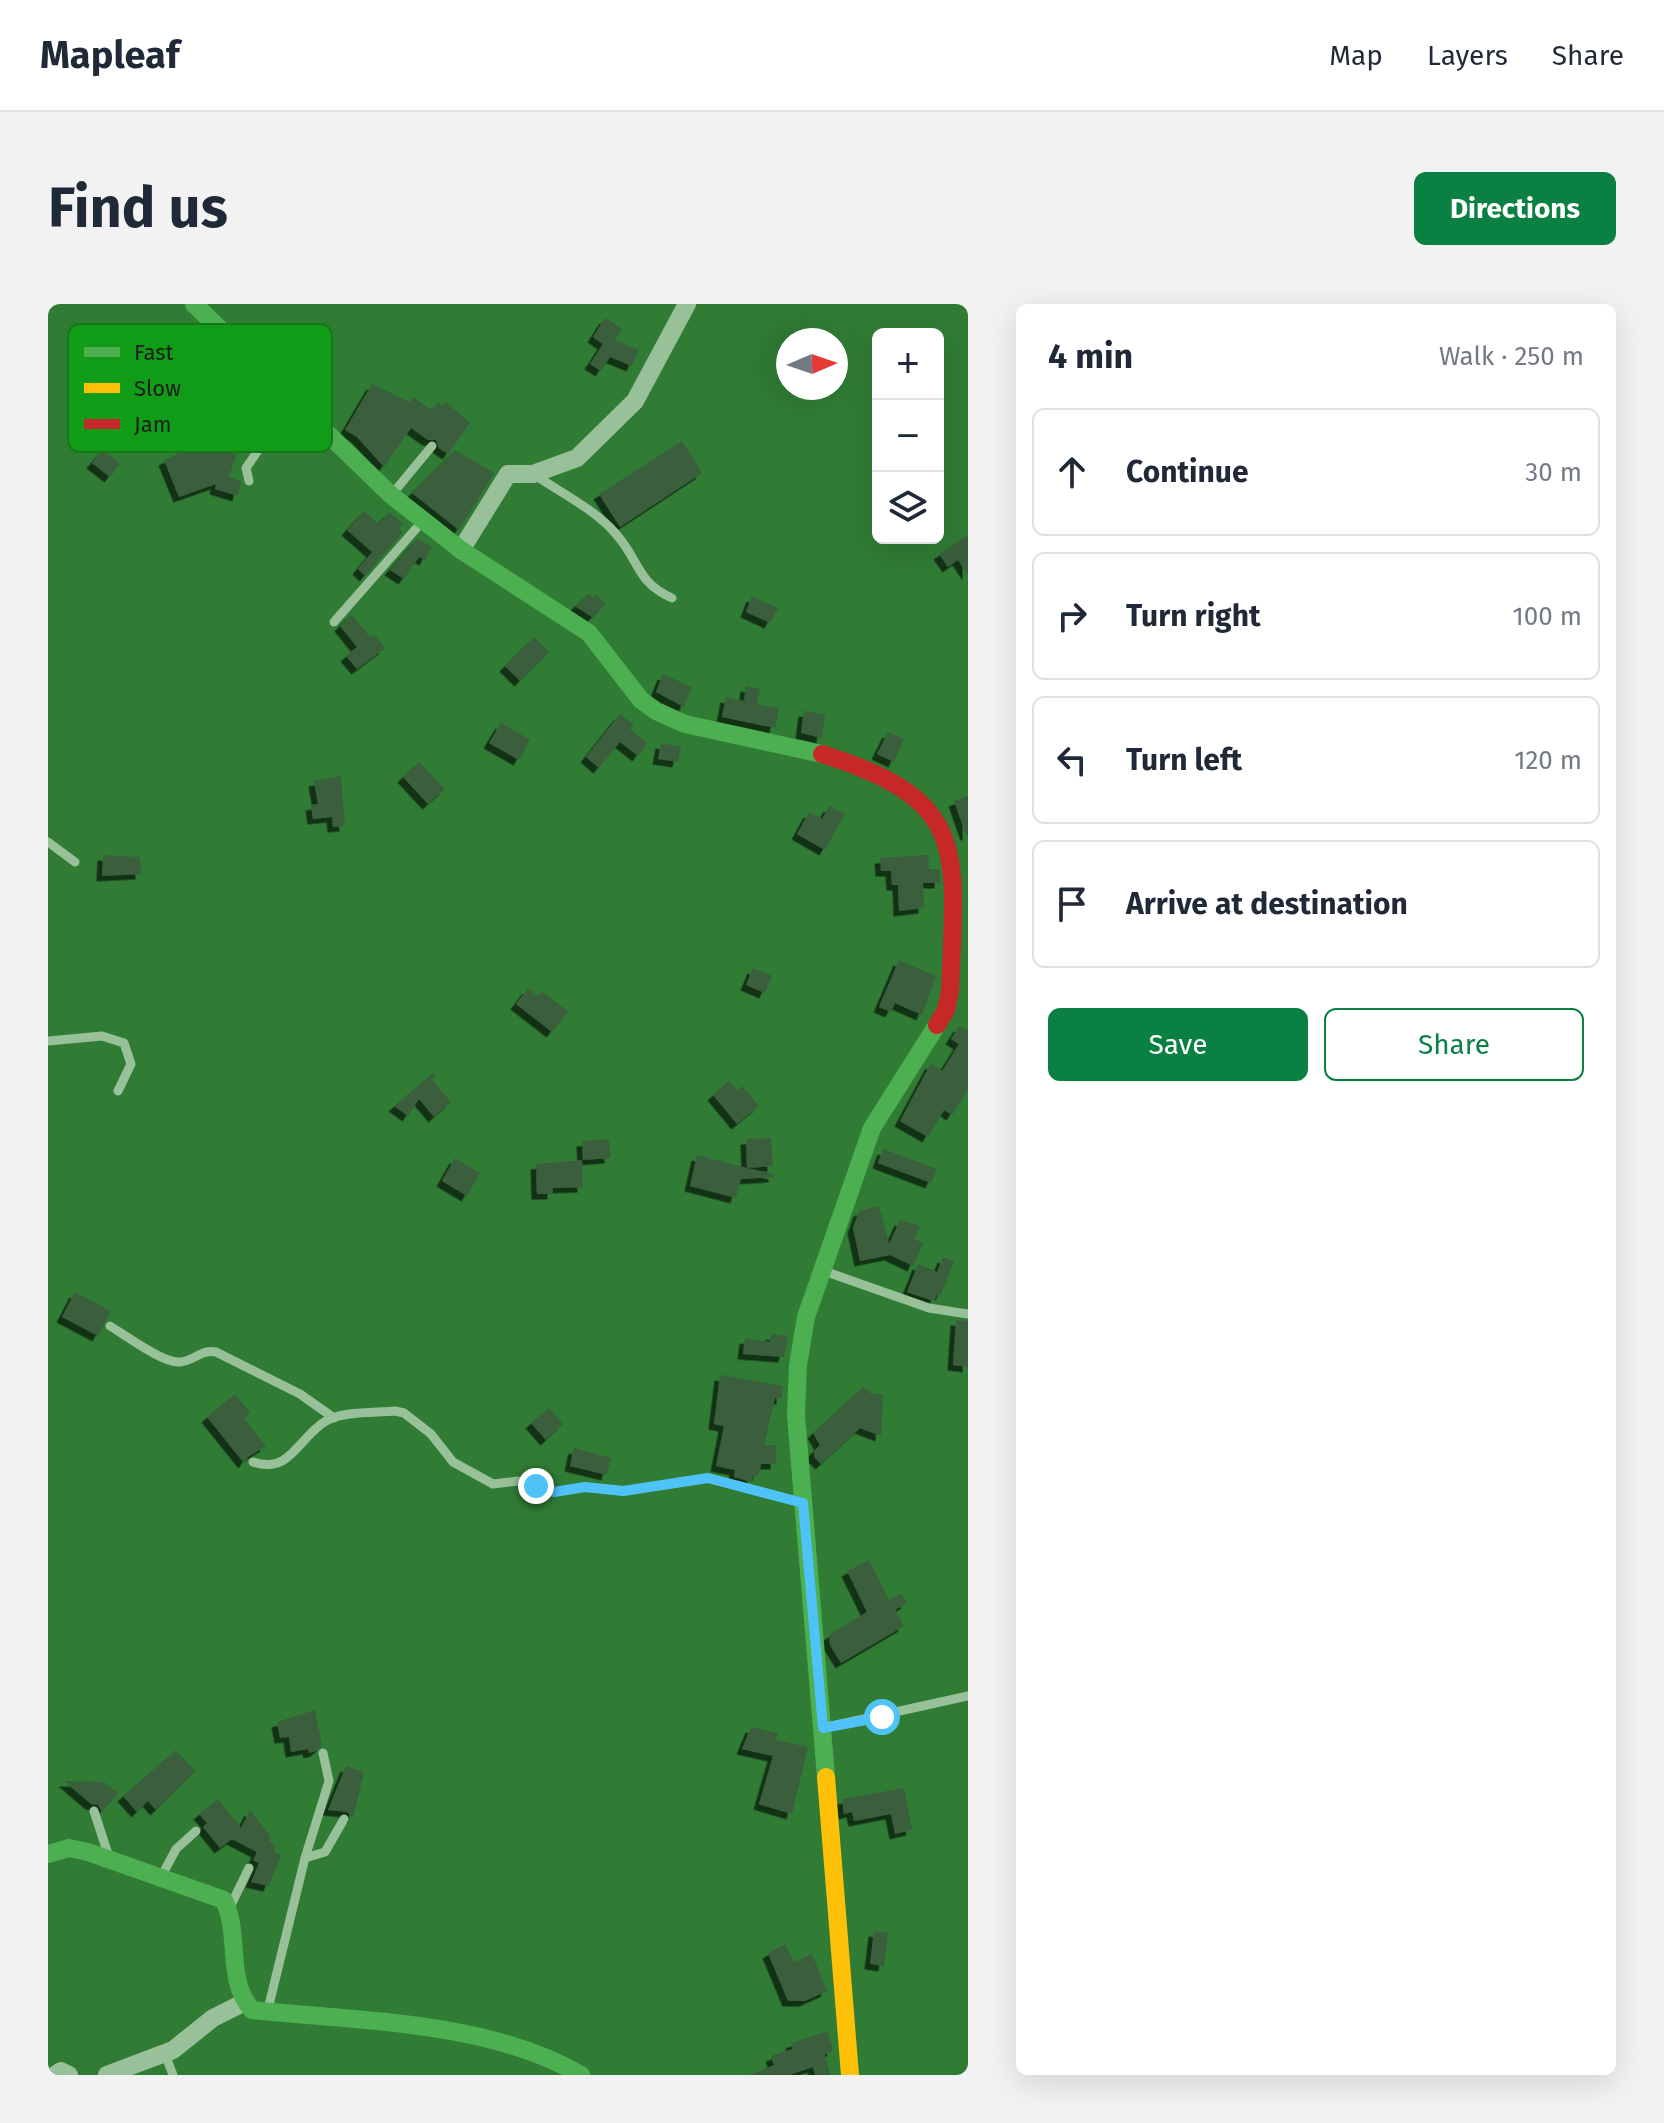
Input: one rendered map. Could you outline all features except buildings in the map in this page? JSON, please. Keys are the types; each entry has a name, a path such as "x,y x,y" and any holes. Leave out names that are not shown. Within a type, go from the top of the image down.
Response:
{"street":[{"path":"461,550 500,482 508,474 533,474 577,458 635,401 687,304"},
{"path":"199,306 215,324"},
{"path":"332,439 391,495 461,550 589,633 641,700 656,711 685,724 812,751 875,769 911,787 942,817 956,853 961,945 946,1010 872,1128 806,1317 798,1365 796,1415 850,2075"},
{"path":"48,1854 69,1848 224,1900 234,1921 237,1993 252,2010 434,2031 544,2053 581,2075"},
{"path":"107,2075 165,2054 213,2018 243,2003"},
{"path":"55,2075 61,2071 69,2075"}],"lane":[{"path":"391,495 432,446"},
{"path":"249,481 246,468 257,452"},
{"path":"533,474 616,533 642,579 655,591 672,598"},
{"path":"334,622 423,520"},
{"path":"48,842 75,862"},
{"path":"48,1041 102,1036 124,1043 131,1064 118,1091"},
{"path":"824,1271 929,1308 968,1314"},
{"path":"110,1326 171,1363 184,1362 206,1350 216,1352 300,1394 334,1418"},
{"path":"253,1462 263,1465 285,1460 325,1421 395,1411 404,1413 431,1434 453,1462 493,1484 518,1481 554,1492 585,1487 623,1491 708,1478 803,1503"},
{"path":"823,1728 968,1696"},
{"path":"268,2012 305,1858 329,1781 323,1753"},
{"path":"94,1811 110,1860"},
{"path":"305,1858 325,1852 344,1819"},
{"path":"161,1877 176,1849 196,1831"},
{"path":"229,1908 249,1868"},
{"path":"165,2054 173,2075"}],"traffic: fast":[{"path":"194,304 215,324"},
{"path":"332,438 391,495 461,550 589,633 641,700 656,711 685,724 822,754"},
{"path":"826,1777 796,1415 798,1365 806,1317 872,1128 937,1025"},
{"path":"48,1854 69,1848 88,1852 224,1900 232,1928 239,1985 252,2010 378,2021 464,2034 545,2057 581,2075"}],"traffic: slow":[{"path":"826,1777 850,2075"}],"traffic: jam":[{"path":"822,754 870,771 904,790 928,811 943,836 951,865 952,941 950,991 946,1010 937,1025"}],"route":[{"path":"536,1486 554,1492 585,1487 623,1491 708,1478 803,1503 823,1728 882,1717"}]}
